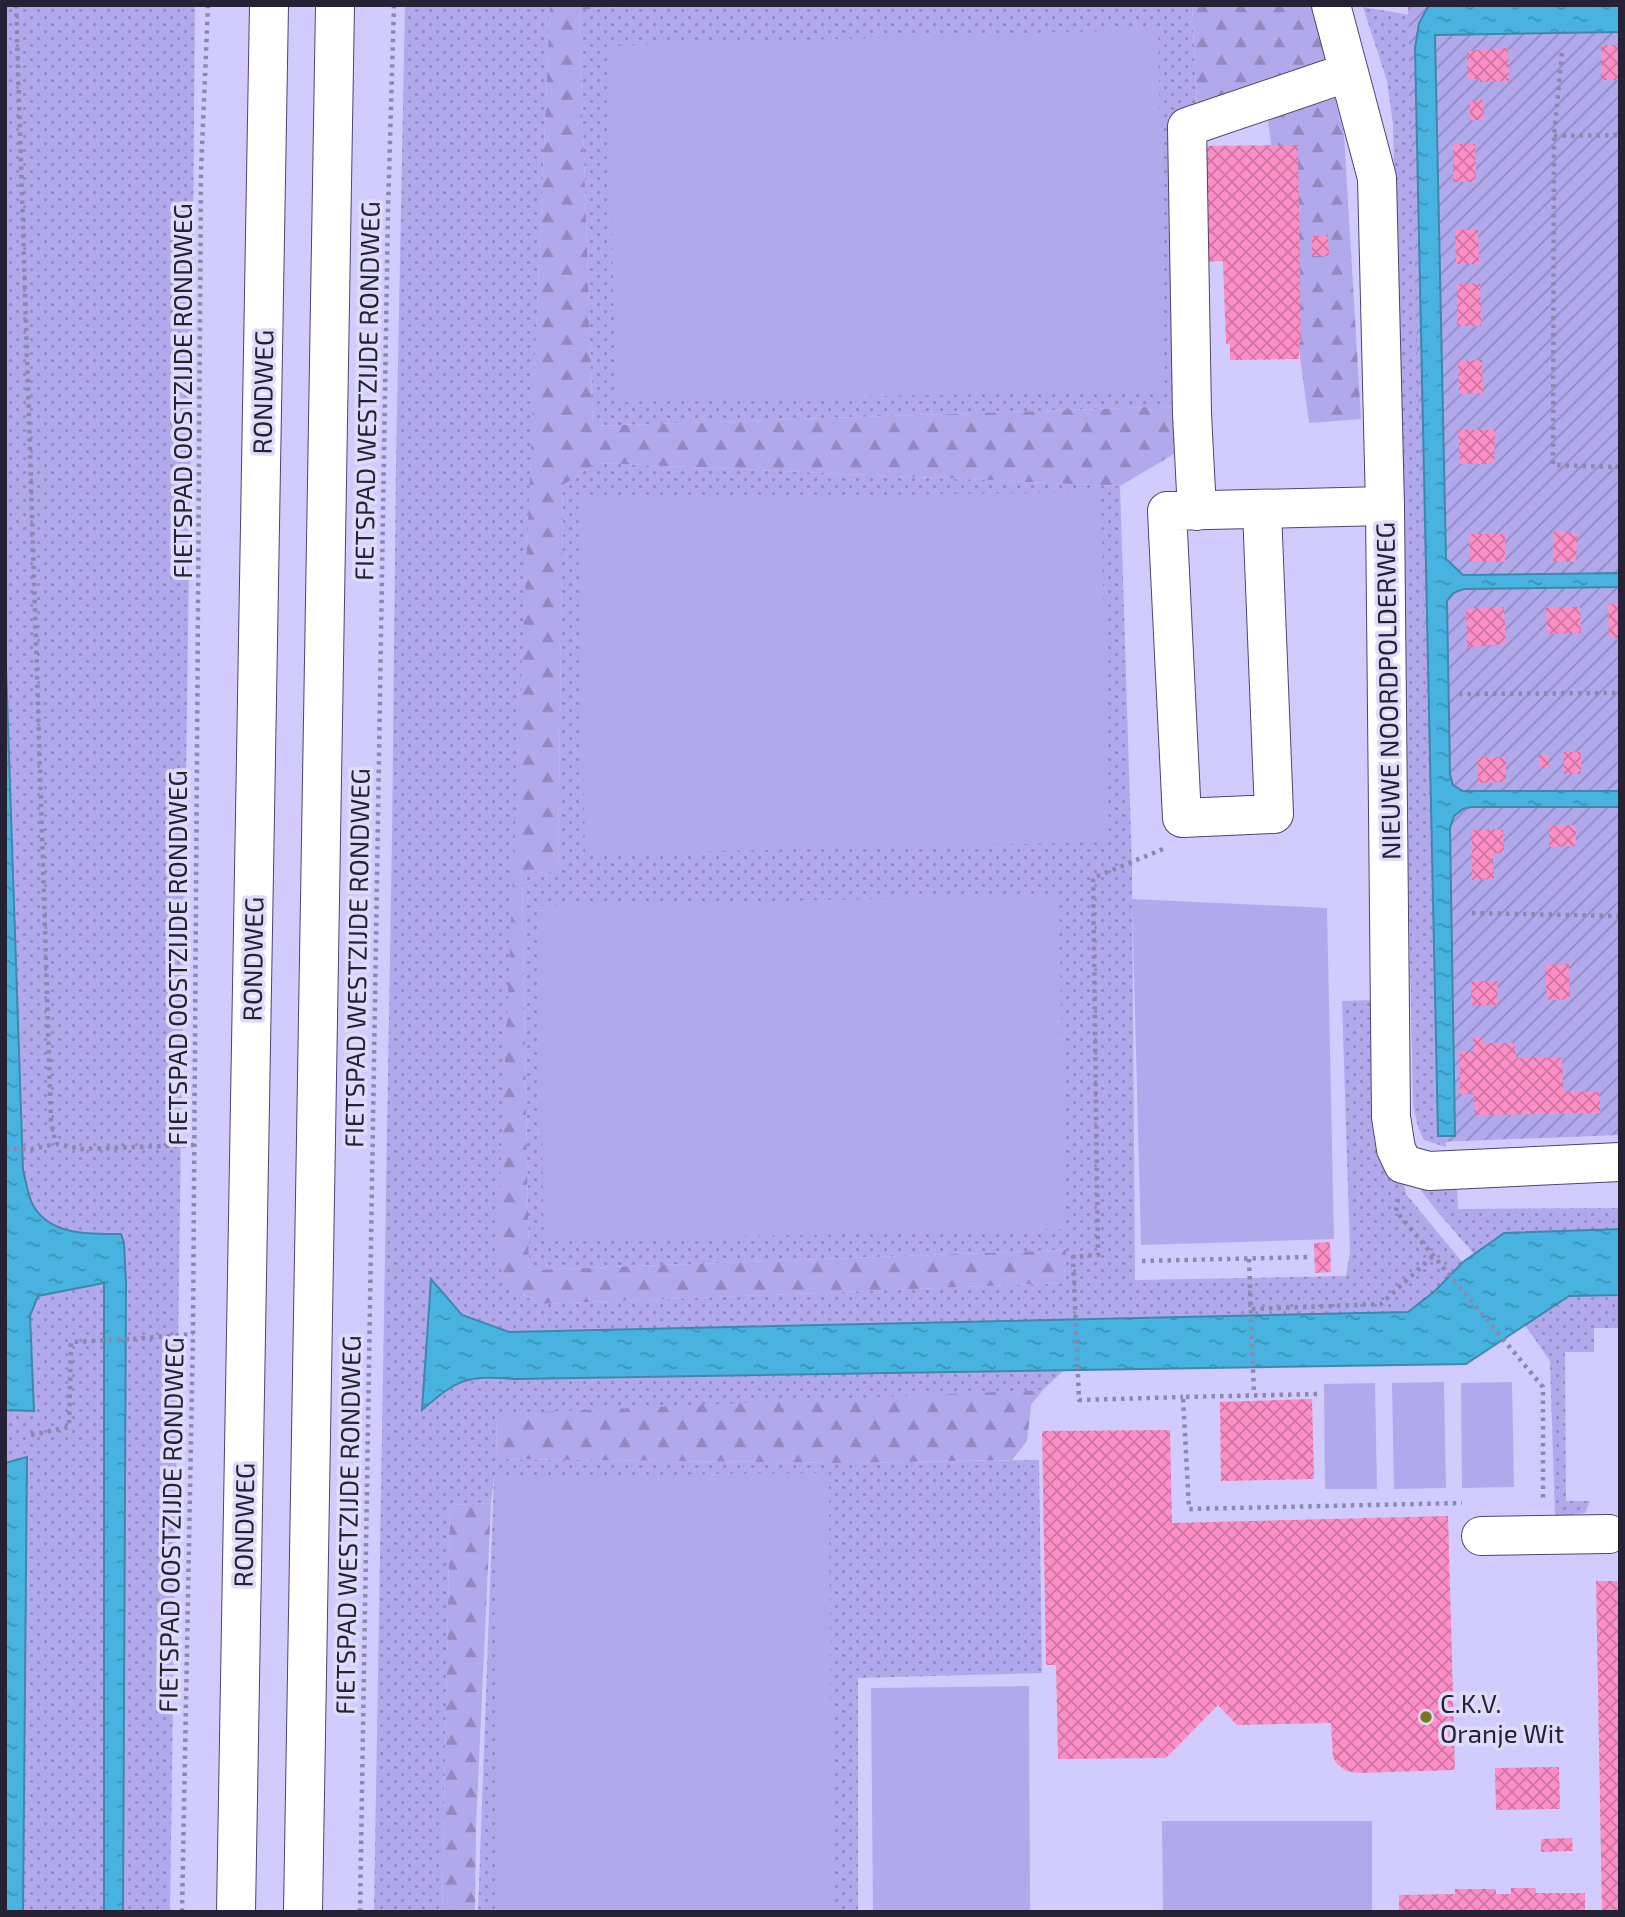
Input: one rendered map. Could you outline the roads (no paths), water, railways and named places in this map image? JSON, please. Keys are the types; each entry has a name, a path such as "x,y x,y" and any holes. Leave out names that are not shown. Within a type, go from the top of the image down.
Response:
{"main road":[{"name":"RONDWEG","path":"236,1912 269,5"},
{"path":"303,1912 335,5"},
{"name":"NIEUWE NOORDPOLDERWEG","path":"1331,5 1377,178 1385,506 1391,1117 1396,1149 1403,1164 1429,1171 1620,1162"},
{"path":"1197,510 1192,414 1187,127 1349,72"},
{"path":"1262,510 1275,814 1182,818 1167,511 1385,506"},
{"path":"1481,1536 1609,1534"}],"water":[{"path":"1429,5 1620,5 1620,32 1435,35 1446,559 1463,575 1620,573 1620,587 1464,589 1453,593 1447,601 1450,774 1453,785 1463,791 1620,791 1620,807 1471,807 1454,816 1450,828 1455,1136 1438,1136 1415,48 1419,23"},
{"path":"5,637 23,1170 34,1207 51,1223 73,1231 121,1234 124,1243 123,1912 104,1912 104,1283 38,1296 30,1316 34,1411 5,1410"},
{"path":"1620,1229 1620,1295 1569,1296 1466,1364 484,1378 464,1381 454,1386 422,1410 431,1279 462,1315 509,1332 1408,1312 1435,1291 1463,1262 1504,1233"},
{"path":"27,1457 23,1912 5,1912 5,1463"}],"place":[{"name":"C.K.V. Oranje Wit","path":"1426,1717"}]}
